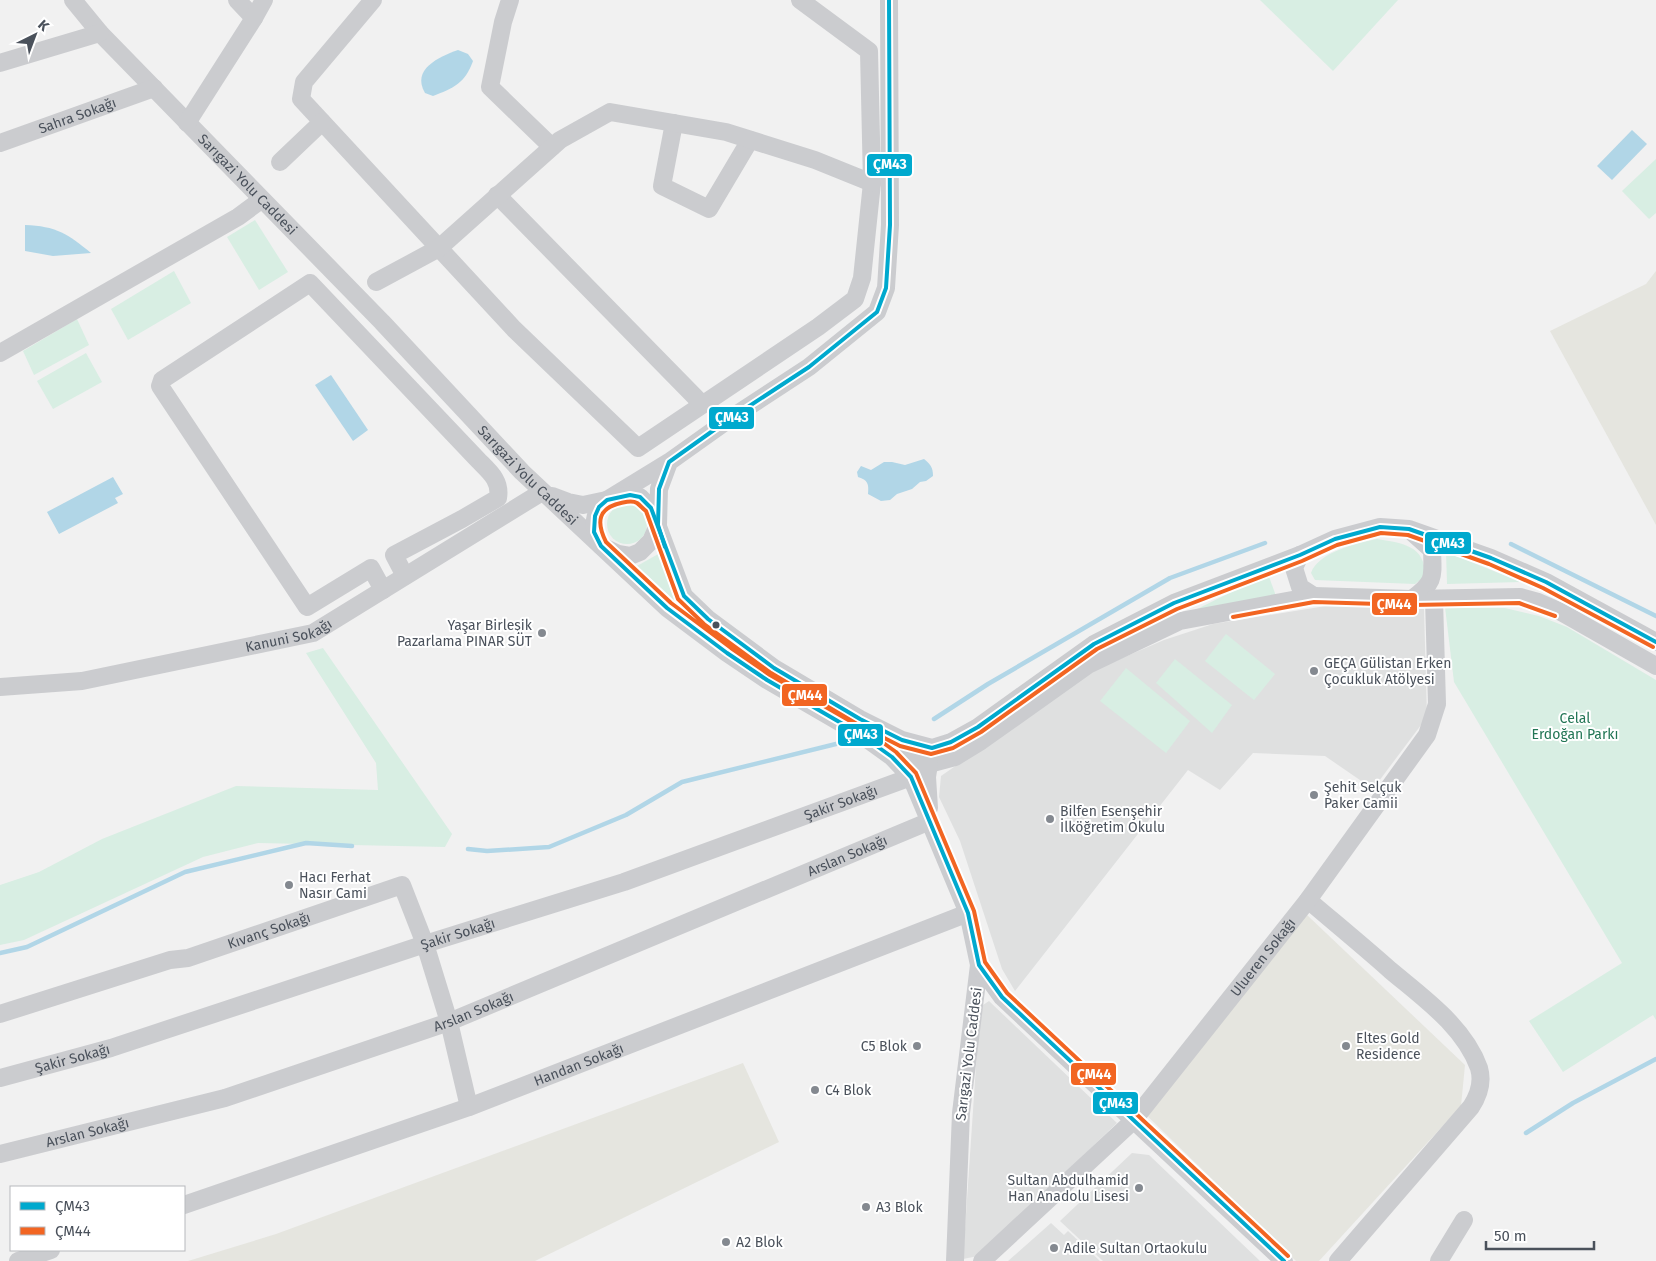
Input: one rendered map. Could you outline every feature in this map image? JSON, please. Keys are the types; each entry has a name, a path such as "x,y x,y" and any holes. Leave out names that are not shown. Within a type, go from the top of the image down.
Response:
{"street":[{"name":"Sarıgazi Yolu Caddesi","path":"74,0 100,33 382,322 542,492 667,608 767,680 860,734 892,757 911,777 968,913 979,966 961,1113 954,1261"},
{"path":"237,0 254,18"},
{"path":"187,123 264,0"},
{"path":"373,0 304,82 300,99 514,329 638,448 818,327 855,299 862,278 872,183 869,51 800,0"},
{"path":"510,0 503,22 490,87 552,147"},
{"path":"669,462 659,489 658,524 651,541 640,552 630,556 618,554 601,546 594,532 595,516 599,507 607,500 669,462 728,420 809,367 877,312 886,288 890,225 889,0"},
{"path":"0,63 100,33"},
{"name":"Sahra Sokağı","path":"0,142 154,88"},
{"path":"376,282 438,248 560,140 610,112 726,132 815,160 872,183"},
{"path":"280,162 322,122"},
{"path":"674,123 662,186 709,209 750,140"},
{"path":"497,195 702,404"},
{"path":"0,353 238,217 261,200"},
{"path":"310,283 495,477 498,484 498,498 462,520 394,555 307,607 160,386 162,380 310,283"},
{"path":"542,492 568,502 583,505 630,495 640,497 651,508 684,596 708,619 774,668 860,720 920,750 930,764 927,777 930,821"},
{"name":"Kanuni Sokağı","path":"0,687 82,682 313,633 542,492"},
{"path":"902,740 932,748 951,742 978,727 1094,644 1174,603 1300,556 1335,538 1380,527 1409,529 1491,558 1546,582 1656,642"},
{"path":"1409,529 1432,550 1433,576 1427,588 1412,599"},
{"path":"394,555 405,576"},
{"path":"1300,556 1294,568 1300,587 1314,596"},
{"path":"371,568 383,590"},
{"path":"860,734 899,754 930,764 955,758 1088,665 1180,621 1314,596 1412,599 1520,598 1538,602 1561,612 1656,666"},
{"name":"Ulueren Sokağı","path":"982,1261 1133,1121 1308,900 1427,735 1437,704 1434,599"},
{"name":"Şakir Sokağı","path":"0,1078 111,1048 426,944 624,882 911,777"},
{"name":"Arslan Sokağı","path":"0,1154 225,1098 449,1022 930,821"},
{"name":"Kıvanç Sokağı","path":"0,1014 170,960 188,958 402,885 426,944 449,1022 469,1107"},
{"path":"1308,900 1451,1024 1474,1058 1481,1078 1480,1088 1471,1108 1338,1261"},
{"name":"Handan Sokağı","path":"185,1205 469,1107 968,913"},
{"path":"979,966 1002,997 1284,1261"},
{"path":"1440,1261 1464,1220"},
{"path":"18,1261 48,1251"}],"shaded area":[{"path":"1656,271 1656,525 1550,331 1646,284"},
{"path":"1332,605 1424,609 1427,717 1373,789 1325,756 1253,753 1220,790 1188,770 1015,991 1002,969 960,841 939,797 941,776 1092,671 1164,640 1213,624"},
{"path":"1306,914 1465,1065 1461,1106 1319,1261 1296,1261 1136,1105"},
{"path":"989,1001 1117,1123 978,1256 963,1259 980,1007"},
{"path":"743,1063 779,1142 535,1261 188,1261 276,1234"},
{"name":"Sultan Abdulhamid Han Anadolu Lisesi","path":"1132,1153 1149,1155 1260,1261 1103,1261 1060,1221"},
{"name":"Adile Sultan Ortaokulu","path":"1051,1223 1064,1235 1068,1231 1100,1261 1008,1261"}],"green space":[{"path":"1260,0 1398,0 1333,71"},
{"path":"1656,159 1656,213 1649,219 1622,191"},
{"path":"255,220 288,272 259,290 227,237"},
{"path":"174,271 191,303 128,340 111,309"},
{"path":"77,319 89,345 34,375 23,351"},
{"path":"86,353 102,382 53,409 37,381"},
{"path":"631,504 638,507 644,513 647,524 646,532 638,541 631,544 623,544 616,541 608,532 607,520 610,513 619,505"},
{"path":"1377,539 1403,544 1417,552 1424,566 1425,576 1415,584 1315,580 1311,573 1322,559 1340,550"},
{"path":"1446,552 1521,582 1447,584"},
{"path":"660,553 677,603 637,566"},
{"path":"1268,574 1276,596 1193,611"},
{"name":"Celal Erdoğan Parkı","path":"1445,607 1505,608 1539,616 1567,627 1656,680 1656,1020 1653,1015 1563,1072 1529,1021 1622,963 1454,682"},
{"path":"1226,634 1275,674 1254,700 1205,661"},
{"path":"323,648 452,834 445,847 258,843 203,857 24,940 0,945 0,885 39,872 102,839 236,786 378,790 376,763 306,653"},
{"path":"1175,659 1232,705 1212,733 1156,683"},
{"path":"1126,668 1190,721 1166,753 1100,701"}],"water":[{"path":"458,50 468,54 473,61 466,75 458,84 447,90 433,96 425,93 422,85 424,71 436,60"},
{"path":"1632,130 1647,144 1612,180 1597,166"},
{"path":"25,225 45,227 61,232 91,253 53,256 25,251"},
{"path":"331,375 368,430 353,441 315,385"},
{"path":"924,459 931,466 933,476 926,481 920,482 912,489 897,494 890,500 881,501 868,494 867,483 858,477 857,472 861,466 871,470 884,462 905,465"},
{"path":"113,477 123,494 115,498 118,503 59,534 47,512"}],"waterway":[{"path":"934,719 988,684 1170,578 1265,543"},
{"path":"1511,544 1656,616"},
{"path":"468,849 487,851 549,847 626,815 682,782 848,741"},
{"path":"0,953 27,947 185,872 306,843 352,846"},
{"path":"1526,1133 1573,1103 1656,1059"}],"transit line":[{"name":"ÇM43","path":"665,547 658,525 659,489 669,462 728,420 809,367 877,312 886,288 890,225 889,0"},
{"name":"ÇM43","path":"1284,1261 1002,997 979,965 968,913 911,777 892,757 860,734 767,680 667,608 601,546 594,532 595,516 599,507 607,500 630,495 640,497 651,508 684,596 708,619 774,668 860,719 902,740 932,748 951,742 978,727 1094,644 1174,603 1300,555 1335,539 1380,527 1409,529 1491,558 1546,582 1656,642"},
{"name":"ÇM44","path":"1288,1256 1007,993 985,962 974,911 916,773 896,752 864,729 770,675 671,603 606,542 601,528 601,517 613,505 631,501 637,503 646,511 678,599 704,624 771,673 857,724 900,746 931,754 953,748 981,732 1097,649 1177,609 1302,561 1337,545 1381,533 1408,535 1489,564 1543,588 1653,647"},
{"name":"ÇM44","path":"1233,617 1314,602 1412,605 1519,603 1555,616"}],"place":[{"name":"Yaşar Birleşik Pazarlama PINAR SÜT","path":"542,633"},
{"name":"GEÇA Gülistan Erken Çocukluk Atölyesi","path":"1314,671"},
{"name":"Şehit Selçuk Paker Camii","path":"1314,795"},
{"name":"Bilfen Esenşehir İlköğretim Okulu","path":"1050,819"},
{"name":"Hacı Ferhat Nasır Cami","path":"289,885"},
{"name":"C5 Blok","path":"917,1046"},
{"name":"Eltes Gold Residence","path":"1346,1046"},
{"name":"C4 Blok","path":"815,1090"},
{"name":"Sultan Abdulhamid Han Anadolu Lisesi","path":"1139,1188"},
{"name":"A3 Blok","path":"866,1207"},
{"name":"A2 Blok","path":"726,1242"},
{"name":"Adile Sultan Ortaokulu","path":"1054,1248"}]}
